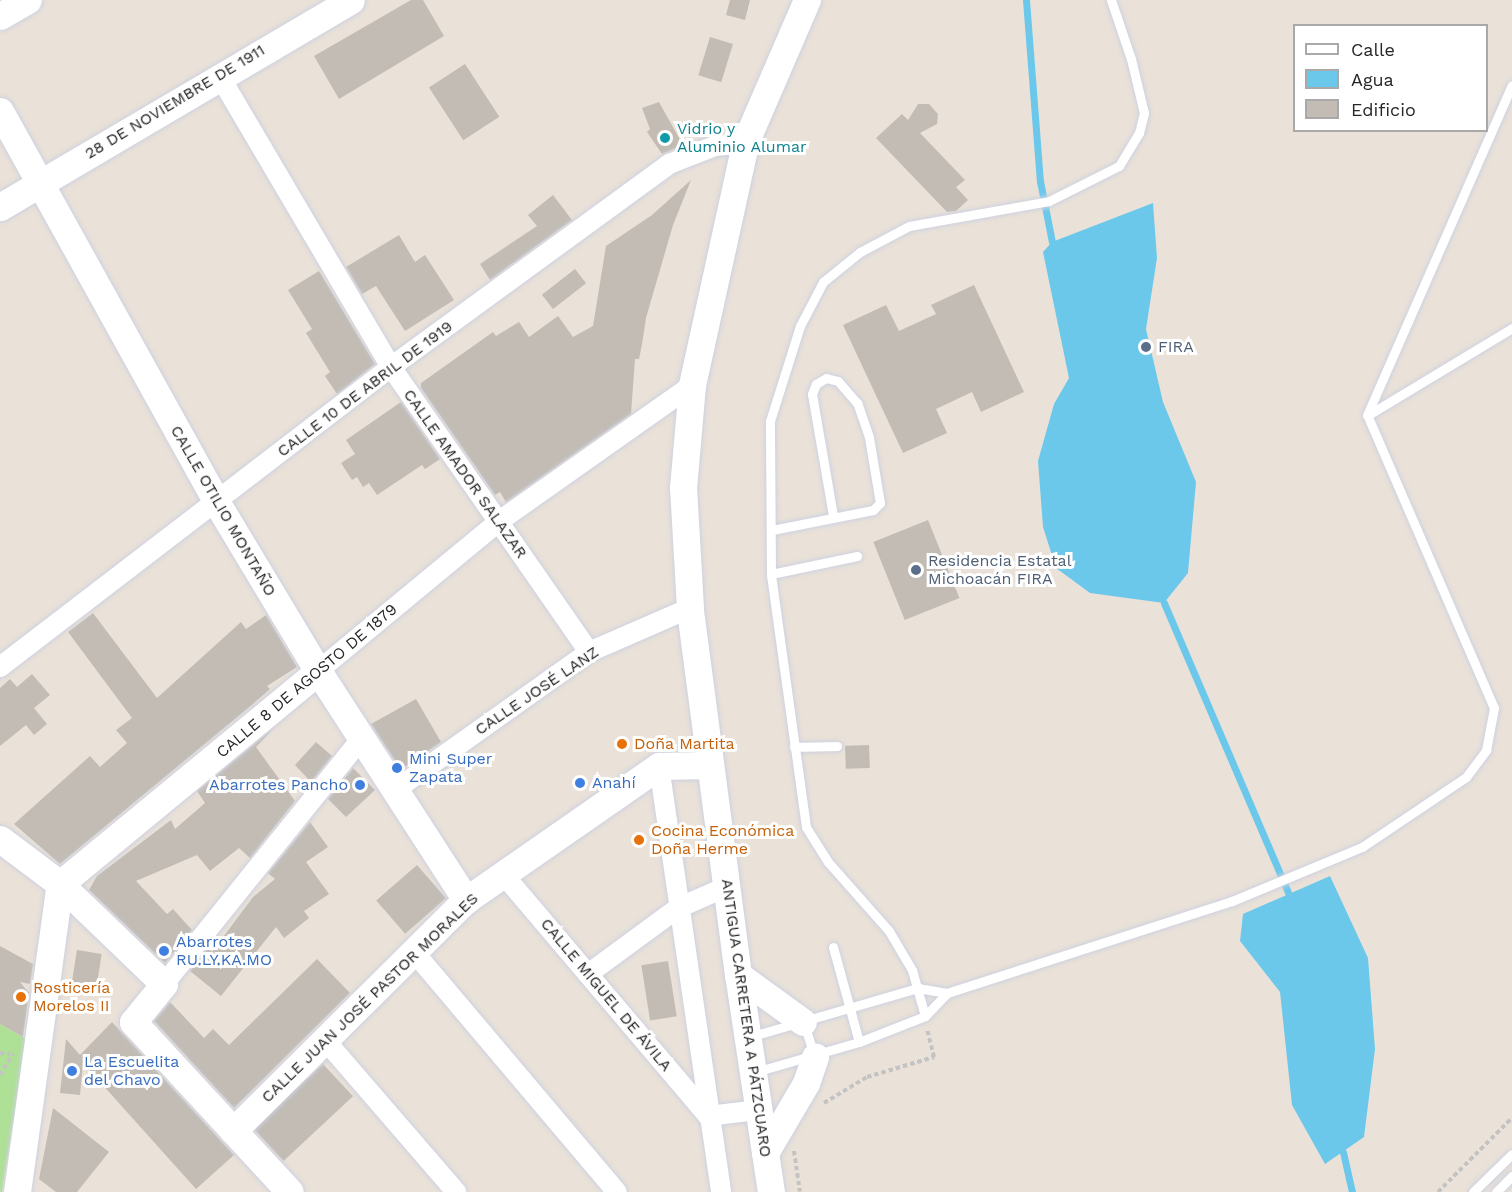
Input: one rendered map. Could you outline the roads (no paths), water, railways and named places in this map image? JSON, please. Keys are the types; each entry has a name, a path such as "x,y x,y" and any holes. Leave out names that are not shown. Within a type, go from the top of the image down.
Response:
{"street":[{"path":"0,16 28,0"},
{"name":"28 DE NOVIEMBRE DE 1911","path":"0,207 219,75 351,0"},
{"name":"ANTIGUA CARRETERA A PÁTZCUARO","path":"771,1192 738,975 690,608 684,488 692,384 745,143 807,0"},
{"name":"CALLE AMADOR SALAZAR","path":"219,75 392,367 589,652"},
{"name":"CALLE OTILIO MONTAÑO","path":"0,111 37,183 217,503 318,671 466,900"},
{"name":"CALLE 10 DE ABRIL DE 1919","path":"0,667 392,367 669,164 715,146 745,143"},
{"name":"CALLE 8 DE AGOSTO DE 1879","path":"60,884 498,522 692,384"},
{"name":"CALLE JOSÉ LANZ","path":"394,790 589,652 690,608"},
{"path":"290,1192 133,1022 361,739"},
{"path":"711,765 658,766 721,1192"},
{"name":"CALLE JUAN JOSÉ PASTOR MORALES","path":"233,1131 466,900 658,766"},
{"path":"0,840 60,884 164,984"},
{"name":"CALLE MIGUEL DE ÁVILA","path":"503,874 708,1116"},
{"path":"17,1192 60,884"},
{"path":"588,974 678,908 726,887"},
{"path":"414,952 616,1192"},
{"path":"738,975 803,1022"},
{"path":"325,1040 456,1192"},
{"path":"765,1153 806,1083 816,1057"},
{"path":"708,1116 758,1110"}],"lane":[{"path":"925,1016 918,988 889,931 828,862 806,827 771,574 770,421 800,326 823,282 860,252 909,226 1002,206 1049,201 1119,166 1139,133 1144,113 1131,59 1111,0"},
{"path":"753,1072 816,1057 925,1016 948,993 1232,901 1362,847 1466,777 1486,750 1494,708 1367,415 1512,85"},
{"path":"1367,415 1512,328"},
{"path":"772,530 833,516 873,510 880,502 869,437 857,403 838,381 826,378 816,384 812,394 833,516"},
{"path":"771,574 856,556"},
{"path":"794,747 837,746"},
{"path":"833,947 859,1042"},
{"path":"747,1037 918,988 948,993"},
{"path":"803,1022 816,1057"},
{"path":"1473,1192 1512,1154"},
{"path":"1496,1192 1512,1176"}],"water":[{"path":"1153,203 1157,258 1146,329 1163,402 1196,482 1188,573 1164,603 1090,593 1056,568 1043,527 1038,461 1054,404 1069,378 1043,252 1052,242"},
{"path":"1330,876 1368,958 1375,1049 1364,1137 1325,1164 1292,1105 1280,992 1240,941 1243,914"}],"waterway":[{"path":"1026,0 1040,181 1052,242"},
{"path":"1164,603 1289,894"},
{"path":"1343,1152 1352,1192"}],"place":[{"name":"Vidrio y Aluminio Alumar","path":"665,138"},
{"name":"FIRA","path":"1146,347"},
{"name":"Residencia Estatal Michoacán FIRA","path":"916,570"},
{"name":"Doña Martita","path":"622,744"},
{"name":"Mini Super Zapata","path":"397,768"},
{"name":"Anahí","path":"580,783"},
{"name":"Abarrotes Pancho","path":"360,785"},
{"name":"Cocina Económica Doña Herme","path":"639,840"},
{"name":"Abarrotes RU.LY.KA.MO","path":"164,951"},
{"name":"Rosticería Morelos II","path":"21,997"},
{"name":"La Escuelita del Chavo","path":"72,1071"}]}
